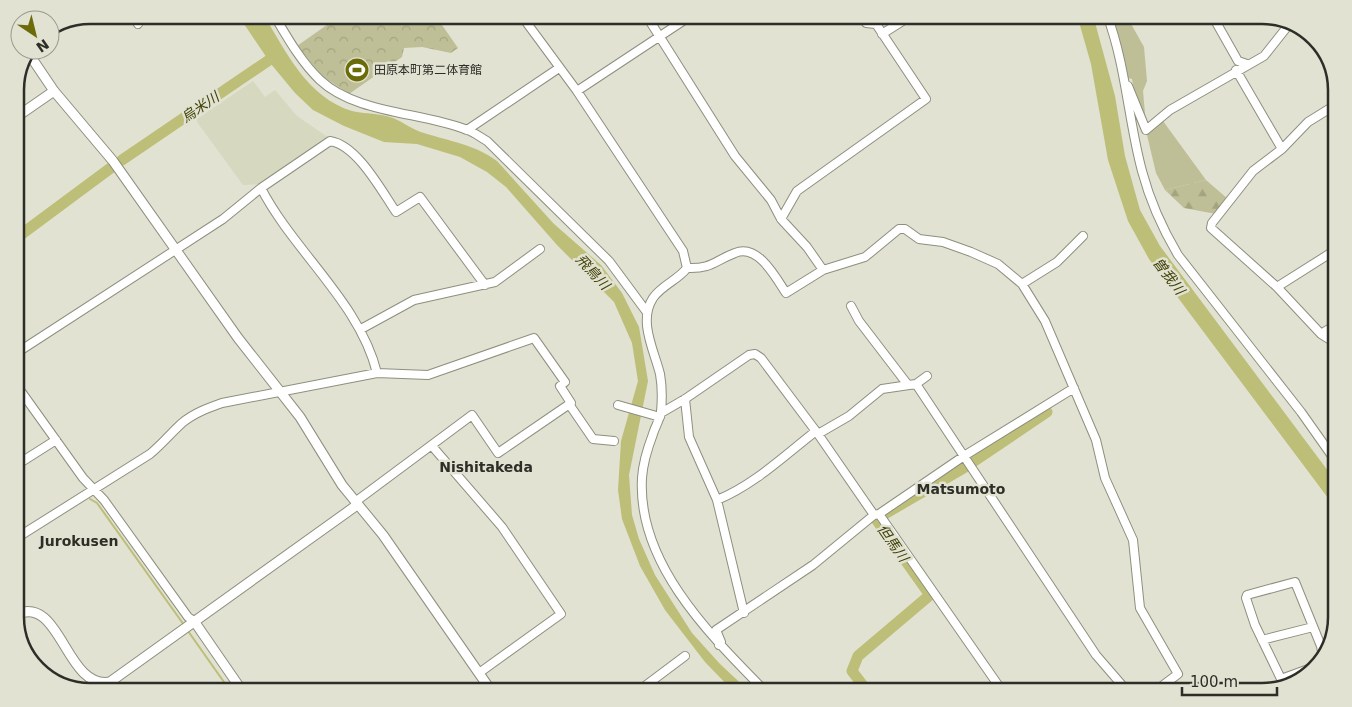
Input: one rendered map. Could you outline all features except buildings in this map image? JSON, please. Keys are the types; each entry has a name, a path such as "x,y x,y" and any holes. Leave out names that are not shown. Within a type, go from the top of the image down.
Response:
{"street":[{"path":"280,24 305,62 321,80 334,90 360,102 467,130 487,141 609,261 646,311 650,343 660,376 660,415 646,457 642,476 642,494 648,526 674,586 691,611 719,645 757,683"},
{"path":"527,24 577,91 683,250 687,268"},
{"path":"652,24 735,156 771,200 781,219 807,247 823,270"},
{"path":"577,91 679,24"},
{"path":"781,219 797,191 926,99 876,24"},
{"path":"882,34 898,24"},
{"path":"1110,24 1126,83 1141,170 1162,228 1178,254 1301,412 1328,450"},
{"path":"1217,24 1238,61 1247,64"},
{"path":"1126,83 1132,90 1146,130 1170,110 1236,70 1264,56 1286,29"},
{"path":"33,60 54,91 113,161 175,252 238,338 282,392 356,504 388,542 486,683"},
{"path":"467,130 559,68"},
{"path":"1236,70 1282,149"},
{"path":"24,112 54,91"},
{"path":"1328,110 1308,122 1282,149 1253,171 1212,224 1211,228 1277,287 1321,334 1328,338"},
{"path":"24,348 175,252 223,219 261,188 327,143 338,142 348,149 368,171 396,212 420,197 485,285"},
{"path":"261,188 283,225 361,329 377,374"},
{"path":"646,311 654,296 687,268 705,268 736,252 744,251 762,260 786,293 823,270 865,257 899,229 905,229 919,239 943,242 998,264 1022,284 1045,321 1096,440 1107,484 1133,540 1140,608 1178,674 1166,683"},
{"path":"1022,284 1057,262 1083,236"},
{"path":"361,329 414,300 496,282 540,249"},
{"path":"1277,287 1328,255"},
{"path":"851,306 859,321 912,385 964,456 1096,655 1120,683"},
{"path":"1321,334 1328,330"},
{"path":"24,533 150,454 182,422 203,409 377,374 428,375 534,338 564,382 560,386 569,404 592,439 614,441"},
{"path":"620,406 660,415 749,355 755,354 761,358 817,432 997,683"},
{"path":"717,500 732,494 817,432 849,416 882,389 912,385 927,376"},
{"path":"719,645 721,642 716,630 813,565 876,514 964,456 1074,388"},
{"path":"24,396 93,490 104,500 188,617 189,625 236,683"},
{"path":"685,399 690,437 717,500 744,613"},
{"path":"24,613 44,617 84,674 99,683 115,679 356,504 432,446 444,434 472,415 498,453 569,404"},
{"path":"24,460 56,440"},
{"path":"432,446 502,527 561,614 479,673"},
{"path":"1282,680 1262,640 1246,598 1247,595 1295,582 1320,648"},
{"path":"1262,640 1313,626"},
{"path":"649,683 685,656"}],"shaded area":[{"path":"253,81 265,97 275,90 297,116 329,138 263,184 243,185 197,122 197,119"}],"green space":[{"path":"328,24 441,24 458,48 451,53 422,47 404,48 402,57 349,94 322,76 297,46"},
{"path":"1113,24 1131,24 1144,47 1147,81 1143,91 1146,125 1137,106 1132,79 1128,78"},
{"path":"1163,121 1206,180 1165,190 1156,173 1147,135"},
{"path":"1206,180 1228,199 1216,214 1184,208 1165,190"}],"water":[{"name":"飛鳥川","path":"244,24 269,24 299,72 323,96 336,105 352,111 393,118 420,132 471,147 497,161 554,224 601,265 622,293 639,327 648,381 629,475 632,515 639,539 655,575 692,633 740,683 725,683 705,662 665,610 640,566 622,519 618,490 621,441 638,381 632,343 614,302 557,245 506,187 487,172 460,157 417,144 384,142 344,126 313,110 295,93 271,64"},
{"name":"曽我川","path":"1080,24 1095,24 1115,96 1125,156 1140,210 1160,246 1328,471 1328,498 1149,259 1128,221 1108,160 1091,64"}],"waterway":[{"name":"烏米川","path":"122,160 278,54"},
{"name":"烏米川","path":"24,232 112,167"},
{"name":"但馬川","path":"861,683 852,671 858,656 930,595 876,519 967,466 1047,412"},
{"path":"90,499 97,503 184,625"},
{"path":"188,631 225,683"}],"place":[{"name":"田原本町第二体育館","path":"357,70"}],"district":[{"name":"Nishitakeda","path":"486,467"},
{"name":"Matsumoto","path":"961,489"},
{"name":"Jurokusen","path":"79,541"}]}
